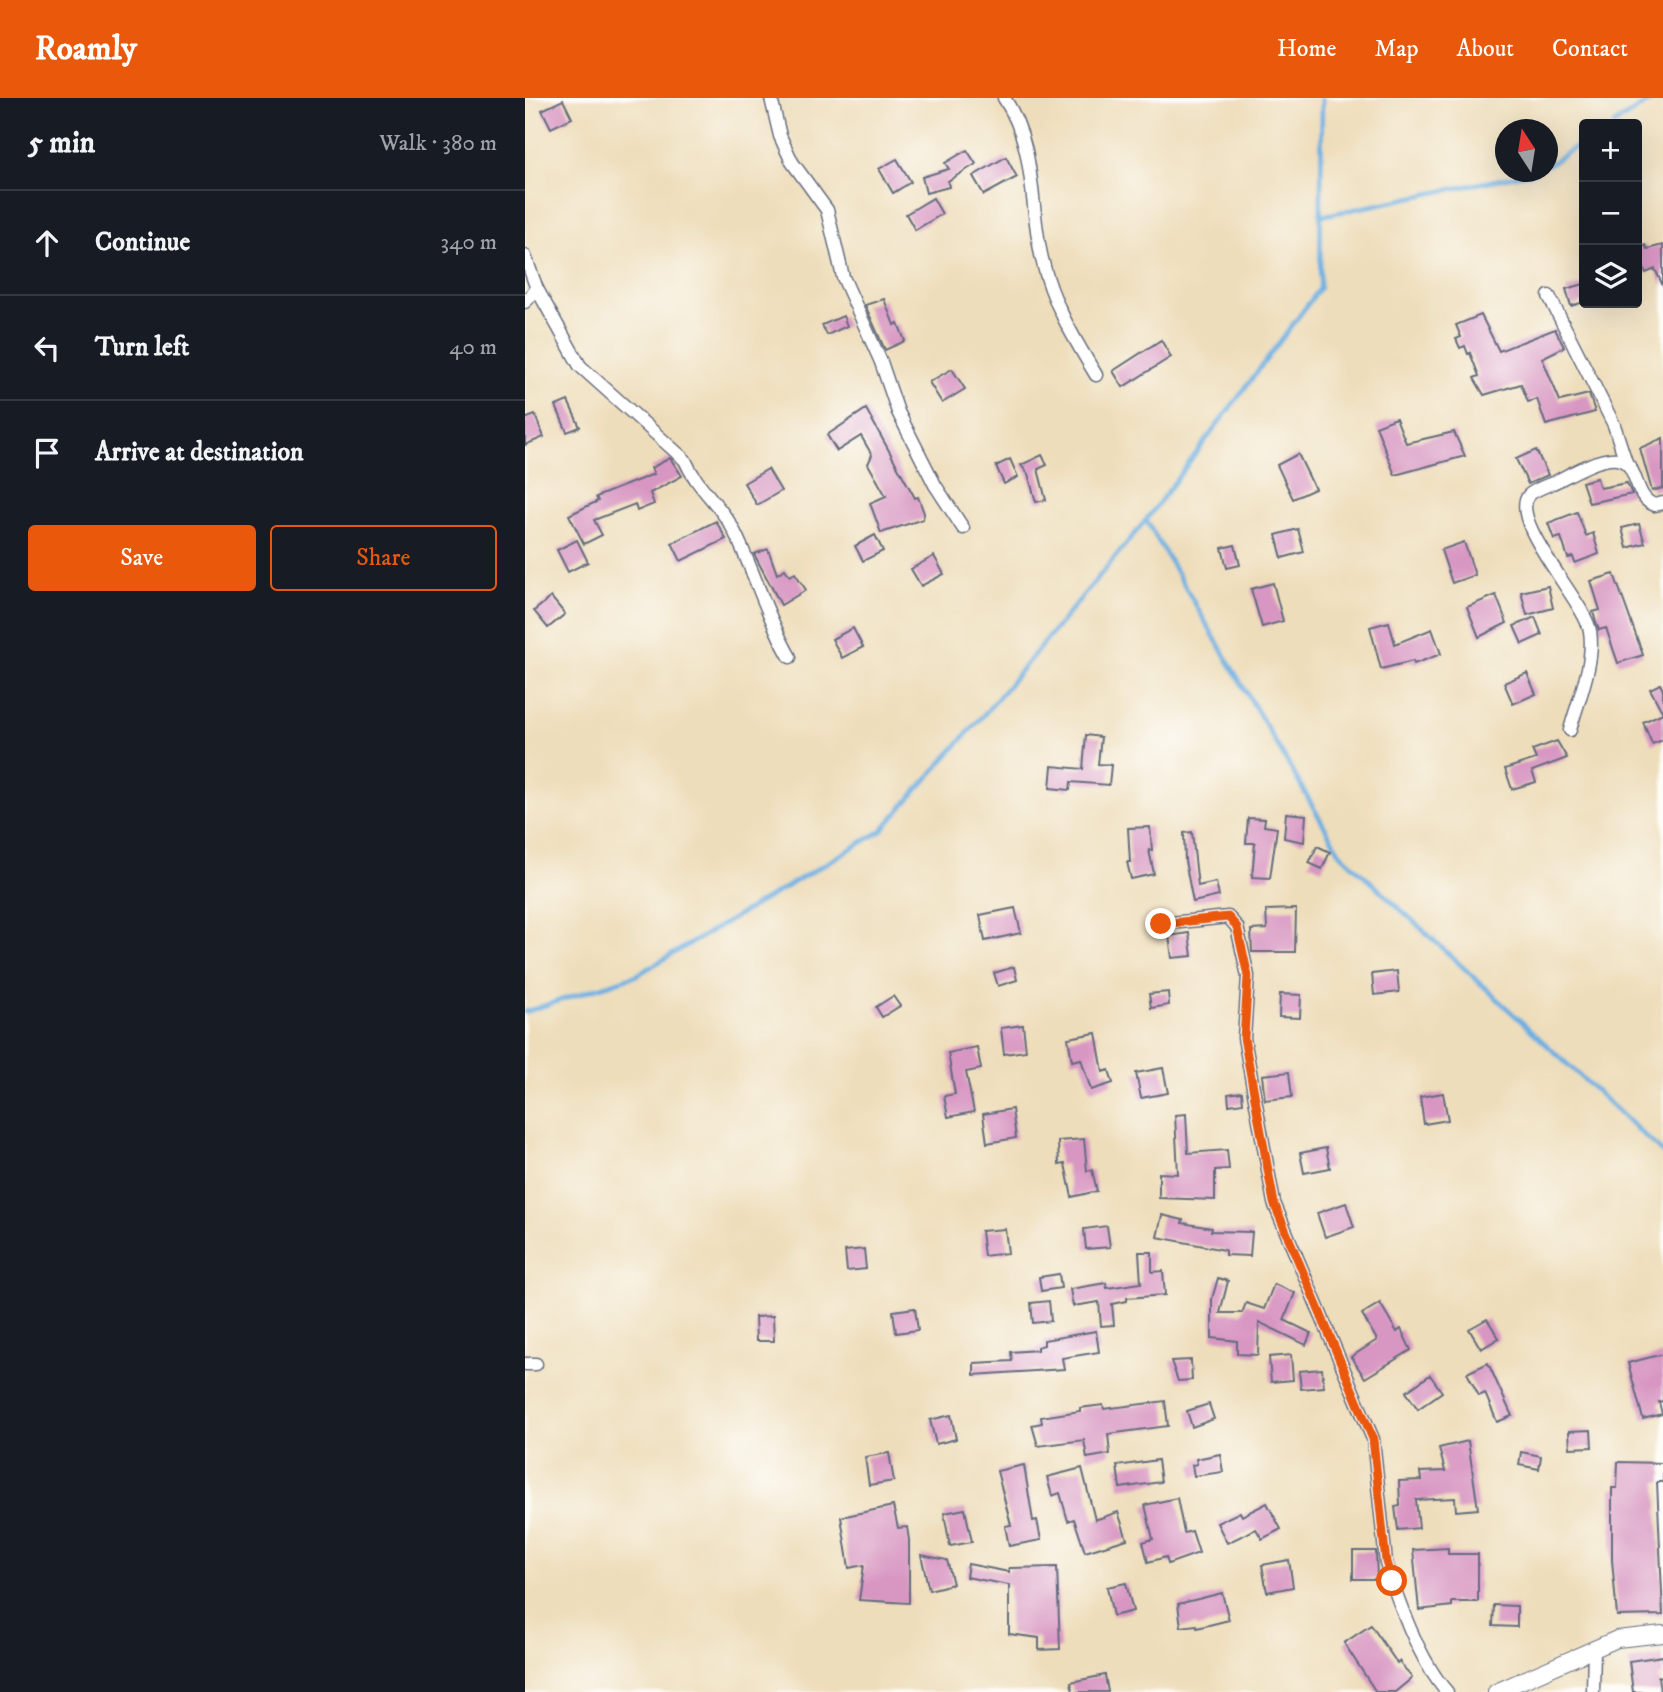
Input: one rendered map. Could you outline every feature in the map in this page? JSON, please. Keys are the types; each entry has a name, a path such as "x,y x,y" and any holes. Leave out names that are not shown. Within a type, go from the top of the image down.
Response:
{"street":[{"path":"771,98 781,136 792,162 827,210 843,277 881,362 898,412 935,485 963,528"},
{"path":"1004,98 1021,130 1030,159 1041,258 1061,318 1096,375"},
{"path":"525,256 537,289 580,366 685,460 692,476 730,525 776,633 790,657"},
{"path":"525,302 537,289"},
{"path":"1549,296 1614,425 1626,463 1631,468 1643,498 1655,505 1663,503"},
{"path":"1570,730 1587,670 1589,627 1578,602 1541,551 1524,507 1529,494 1564,477 1609,460 1626,463"},
{"path":"1161,924 1228,917 1237,927 1249,990 1244,1038 1274,1203 1373,1439 1386,1562 1392,1581 1418,1648 1447,1692"},
{"path":"1496,1692 1617,1639 1663,1634"},
{"path":"1593,1692 1594,1649"}],"building":[{"path":"563,100 572,118 551,128 542,110"},
{"path":"967,150 976,164 948,181 949,187 926,193 922,177 949,169 945,163"},
{"path":"1006,157 1017,177 984,195 973,176"},
{"path":"897,159 911,182 893,193 879,169"},
{"path":"933,198 942,214 915,230 906,214"},
{"path":"1645,245 1647,249 1663,245 1663,286 1655,269 1646,273 1642,265 1642,246"},
{"path":"1579,285 1579,304 1571,306 1566,289"},
{"path":"884,299 894,325 898,323 905,341 885,350 865,305"},
{"path":"1481,315 1499,351 1555,329 1564,347 1542,358 1560,401 1589,394 1595,412 1546,425 1537,399 1528,402 1521,384 1484,395 1474,378 1479,376 1470,353 1468,354 1465,346 1460,348 1456,339 1461,337 1456,325"},
{"path":"843,316 847,326 827,335 822,325"},
{"path":"1161,340 1171,357 1123,387 1113,371"},
{"path":"952,369 965,389 942,403 929,382"},
{"path":"568,401 580,427 567,432 556,406"},
{"path":"866,409 915,498 918,497 924,513 923,519 881,533 870,503 886,496 868,464 872,455 861,436 837,451 827,435"},
{"path":"535,415 544,437 525,445 525,419"},
{"path":"1396,418 1406,443 1454,432 1465,456 1395,475 1376,426"},
{"path":"1663,438 1663,488 1652,491 1640,448"},
{"path":"1536,450 1548,475 1528,484 1516,459"},
{"path":"1298,454 1315,489 1293,499 1277,465"},
{"path":"1042,455 1047,465 1038,469 1046,500 1036,502 1028,474 1021,465"},
{"path":"670,458 682,476 650,493 654,504 637,511 635,504 594,520 602,535 584,544 569,515 598,501 596,497 654,474 651,468"},
{"path":"1010,459 1018,477 1004,484 996,466"},
{"path":"768,469 781,491 757,505 744,483"},
{"path":"1597,478 1600,488 1627,483 1632,494 1589,503 1582,482"},
{"path":"1577,512 1586,536 1593,533 1599,554 1575,563 1573,557 1568,558 1561,537 1554,539 1548,523"},
{"path":"716,521 726,539 681,561 672,543"},
{"path":"1639,524 1645,543 1627,548 1622,528"},
{"path":"1298,529 1304,552 1282,558 1276,535"},
{"path":"875,535 883,551 863,561 855,546"},
{"path":"577,540 588,562 568,572 557,550"},
{"path":"1464,542 1475,575 1452,583 1441,550"},
{"path":"1235,545 1240,565 1227,568 1222,548"},
{"path":"768,549 777,574 785,569 790,576 795,573 806,590 781,605 754,554"},
{"path":"934,556 944,574 921,586 911,569"},
{"path":"1614,574 1643,655 1618,663 1606,628 1599,630 1597,625 1593,612 1600,610 1591,581"},
{"path":"1273,583 1283,621 1262,627 1251,589"},
{"path":"1548,586 1553,608 1527,615 1521,592"},
{"path":"1496,595 1507,623 1479,637 1467,607"},
{"path":"551,597 565,614 548,628 534,611"},
{"path":"1535,617 1542,635 1522,644 1514,626"},
{"path":"1389,622 1395,644 1432,629 1441,654 1414,664 1413,661 1381,669 1370,627"},
{"path":"853,628 863,647 842,658 832,639"},
{"path":"1527,673 1536,694 1513,704 1504,683"},
{"path":"1660,684 1663,690 1663,713 1650,689"},
{"path":"1663,713 1663,740 1652,744 1643,722"},
{"path":"1086,735 1101,737 1098,764 1111,765 1109,785 1071,782 1070,790 1050,788 1052,766 1083,769"},
{"path":"1557,741 1567,758 1532,771 1536,782 1512,789 1505,769 1536,759 1532,750"},
{"path":"1286,813 1306,815 1304,842 1284,838"},
{"path":"1248,818 1265,819 1264,826 1277,828 1270,878 1252,877 1255,843 1246,843"},
{"path":"1150,827 1152,850 1149,850 1154,874 1131,879 1127,862 1130,862 1128,828"},
{"path":"1192,832 1198,886 1216,882 1219,896 1193,902 1185,861 1184,833"},
{"path":"1317,846 1330,852 1322,869 1309,863"},
{"path":"1015,908 1021,933 985,941 980,915"},
{"path":"1296,909 1295,952 1252,952 1251,930 1267,929 1266,910"},
{"path":"1189,933 1192,956 1172,958 1169,936"},
{"path":"1014,967 1017,980 998,986 994,973"},
{"path":"1397,971 1399,992 1374,995 1372,974"},
{"path":"1168,992 1169,1005 1151,1008 1149,994"},
{"path":"1280,994 1301,995 1300,1018 1279,1017"},
{"path":"893,996 900,1006 882,1017 876,1007"},
{"path":"1023,1025 1026,1051 1004,1054 1001,1028"},
{"path":"1096,1033 1103,1072 1109,1070 1113,1083 1091,1090 1081,1059 1072,1061 1068,1038"},
{"path":"977,1047 981,1069 966,1072 974,1112 948,1117 944,1096 955,1094 948,1053"},
{"path":"1163,1068 1168,1093 1141,1098 1136,1073"},
{"path":"1289,1072 1292,1097 1265,1100 1262,1075"},
{"path":"1242,1092 1243,1103 1229,1105 1228,1094"},
{"path":"1443,1093 1448,1120 1424,1124 1420,1097"},
{"path":"1012,1109 1016,1138 987,1143 983,1114"},
{"path":"1186,1114 1188,1153 1227,1150 1229,1169 1215,1170 1215,1200 1159,1198 1159,1173 1178,1174 1175,1115"},
{"path":"1084,1139 1087,1171 1092,1170 1097,1191 1072,1197 1065,1164 1059,1165 1058,1141"},
{"path":"1326,1148 1330,1168 1304,1173 1300,1153"},
{"path":"1346,1203 1354,1227 1325,1237 1317,1213"},
{"path":"1162,1215 1183,1220 1182,1223 1212,1228 1211,1231 1252,1232 1250,1256 1225,1255 1225,1250 1157,1237"},
{"path":"1107,1226 1110,1247 1086,1249 1084,1229"},
{"path":"1005,1229 1008,1253 984,1256 981,1231"},
{"path":"864,1249 866,1269 847,1271 845,1251"},
{"path":"1139,1252 1152,1252 1152,1272 1163,1271 1165,1295 1127,1298 1127,1301 1112,1304 1114,1325 1101,1326 1099,1302 1073,1306 1070,1289 1106,1283 1107,1288 1141,1283"},
{"path":"1059,1274 1061,1288 1041,1291 1039,1277"},
{"path":"1218,1278 1228,1281 1220,1313 1242,1313 1246,1303 1264,1309 1274,1284 1295,1293 1284,1320 1311,1333 1306,1345 1259,1322 1258,1355 1237,1354 1237,1341 1212,1338 1212,1299"},
{"path":"1049,1301 1051,1321 1033,1323 1031,1303"},
{"path":"1380,1303 1397,1332 1401,1329 1411,1350 1365,1378 1351,1357 1377,1340 1362,1314"},
{"path":"915,1308 918,1330 896,1333 893,1311"},
{"path":"773,1316 774,1341 756,1341 755,1317"},
{"path":"1487,1319 1499,1338 1481,1349 1469,1329"},
{"path":"1096,1331 1099,1352 1062,1358 1064,1369 974,1375 974,1363 1012,1361 1011,1352 1037,1350 1037,1347 1044,1345 1044,1340"},
{"path":"1663,1354 1663,1401 1659,1402 1662,1414 1643,1419 1628,1363"},
{"path":"1291,1355 1293,1380 1271,1382 1269,1357"},
{"path":"1191,1360 1192,1380 1178,1381 1171,1361"},
{"path":"1488,1363 1512,1416 1497,1422 1485,1393 1479,1396 1467,1373"},
{"path":"1322,1369 1324,1387 1301,1389 1299,1371"},
{"path":"1430,1375 1442,1392 1418,1409 1406,1392"},
{"path":"1165,1401 1168,1426 1108,1434 1110,1454 1087,1458 1084,1440 1038,1446 1032,1425 1042,1423 1041,1417 1080,1411 1080,1408 1103,1405 1104,1409"},
{"path":"1209,1404 1214,1419 1192,1427 1187,1411"},
{"path":"951,1415 956,1439 936,1444 930,1420"},
{"path":"1591,1430 1592,1447 1570,1448 1569,1431"},
{"path":"1468,1441 1478,1509 1456,1511 1455,1498 1416,1500 1419,1528 1398,1530 1395,1507 1400,1506 1399,1481 1421,1480 1420,1472 1445,1471 1439,1448"},
{"path":"1521,1452 1541,1456 1539,1469 1519,1465"},
{"path":"889,1453 894,1481 869,1485 865,1457"},
{"path":"1220,1454 1223,1472 1194,1476 1192,1465 1197,1464 1196,1459"},
{"path":"1158,1460 1161,1482 1120,1488 1117,1466"},
{"path":"1618,1462 1663,1463 1663,1482 1657,1482 1663,1615 1617,1616 1612,1560 1612,1488 1617,1488"},
{"path":"1024,1465 1033,1521 1037,1520 1041,1540 1009,1546 1005,1526 1011,1525 997,1471"},
{"path":"1082,1468 1095,1520 1118,1512 1127,1539 1085,1552 1074,1519 1068,1521 1060,1493 1052,1496 1047,1477"},
{"path":"1177,1498 1184,1533 1192,1531 1199,1553 1168,1564 1166,1557 1148,1562 1143,1542 1153,1539 1145,1505"},
{"path":"1267,1503 1281,1529 1262,1539 1256,1529 1227,1543 1217,1523 1240,1512 1242,1516"},
{"path":"893,1506 898,1528 907,1527 909,1603 859,1600 864,1565 849,1568 841,1517"},
{"path":"965,1509 972,1542 950,1546 944,1513"},
{"path":"1448,1548 1448,1554 1478,1554 1478,1602 1452,1602 1452,1606 1419,1610 1413,1550"},
{"path":"1353,1551 1376,1551 1377,1579 1353,1579"},
{"path":"921,1555 947,1560 953,1584 929,1590"},
{"path":"1289,1560 1293,1587 1267,1592 1262,1565"},
{"path":"968,1564 1009,1572 1009,1568 1057,1567 1060,1649 1039,1650 1039,1638 1009,1634 1009,1585 966,1577"},
{"path":"1126,1583 1133,1611 1113,1616 1107,1587"},
{"path":"1222,1593 1229,1620 1197,1628 1196,1625 1181,1627 1178,1604"},
{"path":"1494,1605 1517,1606 1517,1627 1493,1626"},
{"path":"1371,1625 1397,1663 1399,1661 1412,1678 1395,1692 1376,1692 1344,1643"},
{"path":"1663,1656 1663,1677 1658,1676 1660,1692 1633,1692 1629,1661"},
{"path":"1105,1675 1108,1692 1073,1692 1071,1682"}],"waterway":[{"path":"525,1012 637,975 881,831 987,711 1146,520 1320,288 1322,98"},
{"path":"1622,119 1655,98"},
{"path":"1558,159 1579,145"},
{"path":"1321,216 1495,180"},
{"path":"1146,520 1340,853 1663,1153"}],"route":[{"path":"1161,924 1207,917 1228,917 1237,927 1249,990 1244,1038 1265,1166 1274,1203 1373,1439 1386,1562 1392,1581"}]}
